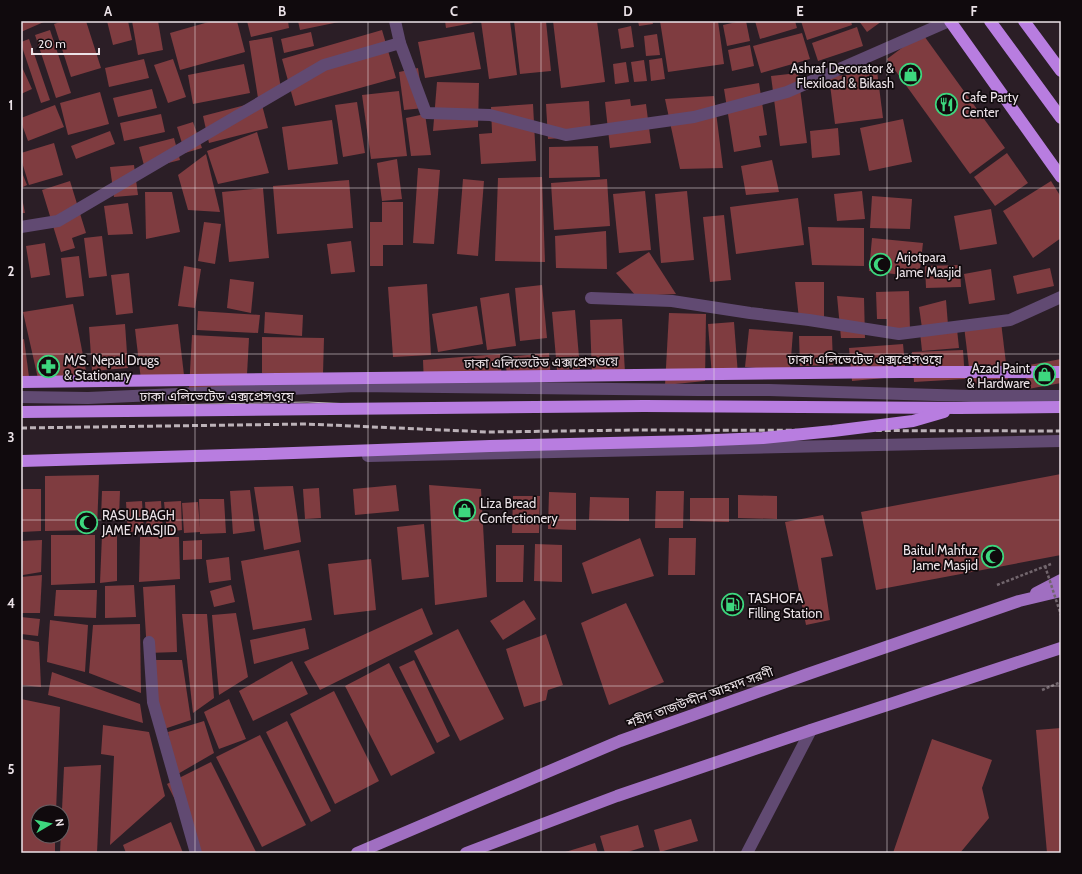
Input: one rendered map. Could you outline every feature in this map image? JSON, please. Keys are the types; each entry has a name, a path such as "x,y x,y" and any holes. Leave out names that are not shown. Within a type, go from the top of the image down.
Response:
{"highway":[{"path":"949,21 1061,177"},
{"path":"990,21 1061,118"},
{"path":"1024,21 1061,71"},
{"name":"ঢাকা এলিভেটেড এক্সপ্রেসওয়ে","path":"21,382 900,372 1061,372"},
{"name":"ঢাকা এলিভেটেড এক্সপ্রেসওয়ে","path":"21,412 644,406 959,408 1061,407"},
{"path":"21,462 763,438 913,421 959,408"}],"main road":[{"path":"1018,601 1061,580"},
{"name":"শহীদ তাজউদ্দীন আহমদ সরণী","path":"357,853 620,741 1018,601 1061,591"},
{"path":"466,853 617,796 811,730 1061,648"}],"street":[{"path":"395,21 400,43 426,113 490,115 566,135 694,116 787,92 949,21"},
{"path":"21,227 58,221 324,65 400,43"},
{"path":"591,298 672,301 899,334 1010,320 1061,297"},
{"path":"21,396 88,398 356,386 769,390 971,396 1061,396"},
{"path":"21,462 1061,441"},
{"path":"149,642 153,702 196,853"},
{"path":"747,853 811,730"}],"path":[{"path":"997,585 1045,566 1061,615"},
{"path":"1042,690 1061,682"}],"building":[{"path":"21,21 46,21 21,32"},
{"path":"63,21 86,21 101,68 71,77 54,24"},
{"path":"107,21 128,21 132,40 113,45"},
{"path":"132,21 158,21 163,50 138,55"},
{"path":"212,21 237,21 245,52 180,70 170,33"},
{"path":"247,21 288,21 289,28 251,37"},
{"path":"298,21 339,21 339,22 300,30"},
{"path":"445,21 472,21 473,23 446,28"},
{"path":"481,21 510,21 517,75 489,79"},
{"path":"514,21 546,21 551,71 520,74"},
{"path":"553,21 597,21 605,82 561,88"},
{"path":"638,21 652,21 653,24 639,26"},
{"path":"660,21 718,21 724,64 668,72"},
{"path":"746,21 750,41 727,46 723,25"},
{"path":"755,21 795,21 797,28 760,39"},
{"path":"801,21 851,21 852,25 807,40"},
{"path":"859,21 882,21 867,32"},
{"path":"631,26 634,47 621,49 618,29"},
{"path":"857,27 863,46 818,61 812,43"},
{"path":"50,30 71,93 56,98 35,35"},
{"path":"382,30 396,78 295,106 282,59"},
{"path":"311,32 314,46 284,53 281,39"},
{"path":"474,32 481,69 425,78 418,42"},
{"path":"802,33 810,59 761,73 753,46"},
{"name":"Cafe Party Center","path":"922,33 1005,148 970,174 887,59"},
{"path":"657,34 660,55 646,56 644,36"},
{"path":"272,37 282,94 258,98 249,41"},
{"path":"29,39 50,100 41,103 21,44 21,42"},
{"path":"750,45 754,66 732,71 728,50"},
{"path":"662,58 665,79 651,81 649,60"},
{"path":"144,59 149,78 109,87 105,68"},
{"path":"173,59 186,97 168,103 154,65"},
{"path":"644,60 647,81 634,82 631,62"},
{"path":"626,62 629,82 615,84 613,64"},
{"path":"244,64 250,93 193,104 188,75"},
{"path":"21,65 32,89 21,94"},
{"path":"418,68 424,108 404,110 399,72"},
{"path":"877,71 883,118 835,124 829,77"},
{"path":"798,73 807,143 780,146 771,76"},
{"path":"437,82 479,83 478,127 433,131"},
{"path":"759,83 767,135 759,136 761,147 734,152 724,89"},
{"path":"152,89 157,108 118,117 113,98"},
{"path":"399,91 407,156 371,159 362,95"},
{"path":"100,92 109,124 68,135 60,103"},
{"path":"714,96 723,168 680,169 665,99"},
{"path":"630,99 631,106 646,104 651,143 610,148 605,102"},
{"path":"261,101 268,128 209,143 203,116"},
{"path":"589,101 591,136 548,139 546,104"},
{"path":"357,102 365,153 343,157 335,105"},
{"path":"533,104 536,161 481,164 479,134 492,133 491,107"},
{"path":"55,105 64,127 28,141 21,118"},
{"path":"161,114 165,132 124,141 120,123"},
{"path":"425,114 431,155 411,156 406,118"},
{"path":"903,119 912,162 869,171 860,128"},
{"path":"332,120 338,164 288,170 282,127"},
{"path":"193,122 202,148 185,153 177,127"},
{"path":"838,128 840,155 812,158 810,131"},
{"path":"110,131 115,144 76,159 71,146"},
{"path":"257,132 269,173 218,184 207,151"},
{"path":"174,138 180,160 145,169 139,147"},
{"path":"54,143 63,175 29,185 21,159 21,153"},
{"path":"598,146 600,177 549,178 549,147"},
{"path":"1007,153 1028,183 995,206 974,177"},
{"path":"206,154 220,212 188,210 178,175"},
{"path":"397,159 402,199 382,201 377,163"},
{"path":"772,160 779,192 746,195 741,166"},
{"path":"134,165 138,195 114,197 110,167"},
{"path":"418,168 440,170 434,244 413,243"},
{"path":"21,170 27,185 21,188"},
{"path":"542,177 545,262 495,261 498,178"},
{"path":"463,179 484,181 478,256 457,254"},
{"path":"607,179 610,226 554,230 551,183"},
{"path":"349,180 353,228 277,234 273,186"},
{"path":"70,181 86,233 72,238 75,248 61,252 42,190"},
{"path":"1051,181 1061,197 1061,238 1033,258 1003,211"},
{"path":"263,188 269,258 229,262 222,192"},
{"path":"645,191 651,250 619,253 613,194"},
{"path":"687,191 694,260 661,263 655,194"},
{"path":"862,191 865,219 837,221 834,194"},
{"path":"145,192 172,192 180,232 146,239"},
{"path":"872,196 912,199 910,229 870,228"},
{"path":"22,198 25,213 21,213"},
{"path":"798,198 804,245 736,254 730,207"},
{"path":"382,202 403,202 403,245 383,245 383,266 370,266 370,222 382,222"},
{"path":"128,203 133,234 108,235 104,206"},
{"path":"991,209 997,244 960,250 954,216"},
{"path":"724,215 731,280 710,282 703,217"},
{"path":"204,222 221,224 215,264 198,261"},
{"path":"808,227 864,228 864,266 812,265"},
{"path":"606,231 607,269 556,268 555,236"},
{"path":"102,236 107,276 89,278 84,238"},
{"path":"872,238 923,243 919,277 869,271"},
{"path":"351,241 355,272 331,274 327,244"},
{"path":"45,243 50,275 31,278 26,246"},
{"path":"649,252 676,294 636,296 616,273"},
{"path":"79,256 84,296 66,298 61,258"},
{"path":"960,265 961,287 926,288 925,266"},
{"path":"184,266 201,269 195,308 178,306"},
{"path":"1050,268 1054,286 1017,294 1013,276"},
{"path":"991,269 995,300 969,304 964,274"},
{"path":"129,273 133,313 116,315 111,275"},
{"path":"230,279 254,282 251,313 227,308"},
{"path":"795,282 824,282 824,317 799,319"},
{"path":"427,284 431,355 393,357 388,287"},
{"path":"542,285 547,338 520,341 515,288"},
{"path":"909,291 910,331 887,332 887,319 877,319 876,292"},
{"path":"509,293 516,346 487,350 480,298"},
{"path":"837,296 864,298 865,338 841,338"},
{"path":"946,300 948,325 922,328 919,307"},
{"path":"73,304 88,381 39,383 23,312"},
{"path":"477,306 483,344 438,352 432,314"},
{"path":"575,310 580,369 557,370 552,312"},
{"path":"198,311 260,315 258,333 197,330"},
{"path":"265,312 303,315 302,336 264,333"},
{"path":"669,313 706,314 705,381 665,385"},
{"path":"622,319 625,373 592,375 590,320"},
{"path":"734,322 738,375 712,377 708,324"},
{"path":"1001,322 1008,380 971,384 964,326"},
{"path":"125,324 128,368 92,371 89,327"},
{"path":"178,324 184,375 141,380 135,329"},
{"path":"749,329 793,332 790,371 745,367"},
{"path":"957,329 959,348 922,351 920,332"},
{"path":"192,335 249,338 246,393 189,390"},
{"path":"799,336 832,336 833,365 800,366"},
{"path":"262,337 324,338 323,374 262,373"},
{"path":"24,339 29,377 21,378 21,340"},
{"path":"903,344 906,376 852,381 849,348"},
{"path":"963,350 965,379 914,382 912,352"},
{"path":"549,353 551,380 508,384 505,357"},
{"path":"500,354 502,380 424,386 423,360"},
{"path":"1061,359 1061,383 1028,389 1024,366"},
{"path":"1061,474 1061,555 876,590 861,512"},
{"path":"99,475 97,530 45,531 45,476"},
{"path":"396,485 399,511 355,515 353,489"},
{"path":"429,485 481,489 487,597 435,605"},
{"path":"293,486 301,542 264,550 254,487"},
{"path":"319,488 321,518 305,519 303,489"},
{"path":"21,489 41,489 41,531 21,532"},
{"path":"250,490 255,531 233,534 230,491"},
{"path":"102,491 120,491 119,518 101,518"},
{"path":"656,491 684,491 683,528 655,528"},
{"path":"549,492 576,493 576,530 548,529"},
{"path":"738,495 777,496 777,519 738,518"},
{"path":"513,496 540,496 539,533 512,533"},
{"path":"590,497 629,498 629,521 589,520"},
{"path":"690,498 729,498 729,522 690,521"},
{"path":"199,499 224,499 226,533 184,533 182,503 198,502 200,528"},
{"path":"142,501 144,531 128,532 126,502"},
{"path":"161,501 163,531 147,532 145,502"},
{"path":"181,501 182,530 167,532 164,502"},
{"path":"823,515 833,556 821,558 830,620 806,625 785,522"},
{"path":"424,524 429,577 402,580 397,527"},
{"path":"117,533 117,581 100,583 102,535"},
{"path":"51,535 95,535 95,583 51,585"},
{"path":"140,537 179,537 180,579 139,582"},
{"path":"640,538 654,576 592,594 582,563"},
{"path":"669,538 696,538 695,575 668,575"},
{"path":"42,540 41,572 23,575 21,541"},
{"path":"202,540 202,559 183,560 183,541"},
{"path":"535,544 562,545 562,582 534,581"},
{"path":"496,545 524,545 523,582 496,582"},
{"path":"299,550 312,620 253,630 241,561"},
{"path":"229,557 231,580 209,583 206,560"},
{"path":"371,559 376,610 334,615 328,564"},
{"path":"42,575 40,613 21,613 21,577"},
{"path":"134,585 136,617 105,618 105,586"},
{"path":"175,585 177,652 147,653 143,587"},
{"path":"231,585 235,602 214,607 210,591"},
{"path":"56,590 97,590 96,618 54,616"},
{"path":"524,600 536,619 503,640 490,621"},
{"path":"626,603 664,682 609,705 581,623"},
{"path":"422,608 433,634 320,690 304,662"},
{"path":"236,613 248,677 219,695 212,615"},
{"path":"182,614 207,614 214,698 193,713"},
{"path":"21,617 40,619 38,636 21,634"},
{"path":"50,620 88,625 85,672 47,662"},
{"path":"140,624 141,693 89,673 93,625"},
{"path":"305,628 309,649 254,664 250,640"},
{"path":"458,629 504,719 460,741 414,651"},
{"path":"546,634 563,685 548,690 546,700 524,707 506,649"},
{"path":"21,639 39,642 41,687 21,685"},
{"path":"153,660 182,660 191,720 161,730"},
{"path":"414,660 450,736 437,743 399,667"},
{"path":"292,661 308,694 253,721 239,691"},
{"path":"389,663 435,753 391,776 345,686"},
{"path":"52,672 140,704 143,723 48,695"},
{"path":"334,691 379,781 335,804 290,714"},
{"path":"21,699 60,707 56,804 30,804 30,844 55,844 55,853 21,853"},
{"path":"229,699 246,739 219,749 204,712"},
{"path":"204,721 214,753 176,775 168,732"},
{"path":"287,721 331,811 311,822 266,732"},
{"path":"103,725 149,732 165,796 110,845 114,756 101,754"},
{"path":"1061,728 1061,853 1047,853 1036,730"},
{"path":"260,735 306,825 262,847 216,757"},
{"path":"932,739 992,760 982,788 989,818 960,853 893,853"},
{"path":"211,762 256,852 254,853 202,853 167,784"},
{"path":"101,765 97,853 60,853 60,844 70,844 70,804 62,804 64,767"},
{"path":"691,819 698,841 660,852 654,830"},
{"path":"171,822 183,853 126,853 123,845"},
{"path":"638,825 644,847 624,853 605,853 600,836"},
{"path":"595,843 598,853 562,853"}],"tram line":[{"path":"21,408 307,402 488,410 638,408 970,408 1061,410"}],"railway":[{"path":"21,428 306,424 488,432 638,430 1061,431"}],"place":[{"name":"Ashraf Decorator & Flexiload & Bikash","path":"910,75"},
{"name":"Cafe Party Center","path":"946,104"},
{"name":"Arjotpara Jame Masjid","path":"881,264"},
{"name":"M/S. Nepal Drugs & Stationary","path":"49,367"},
{"name":"Azad Paint & Hardware","path":"1045,375"},
{"name":"Liza Bread Confectionery","path":"464,510"},
{"name":"RASULBAGH JAME MASJID","path":"87,522"},
{"name":"Baitul Mahfuz Jame Masjid","path":"993,557"},
{"name":"TASHOFA Filling Station","path":"733,605"}]}
